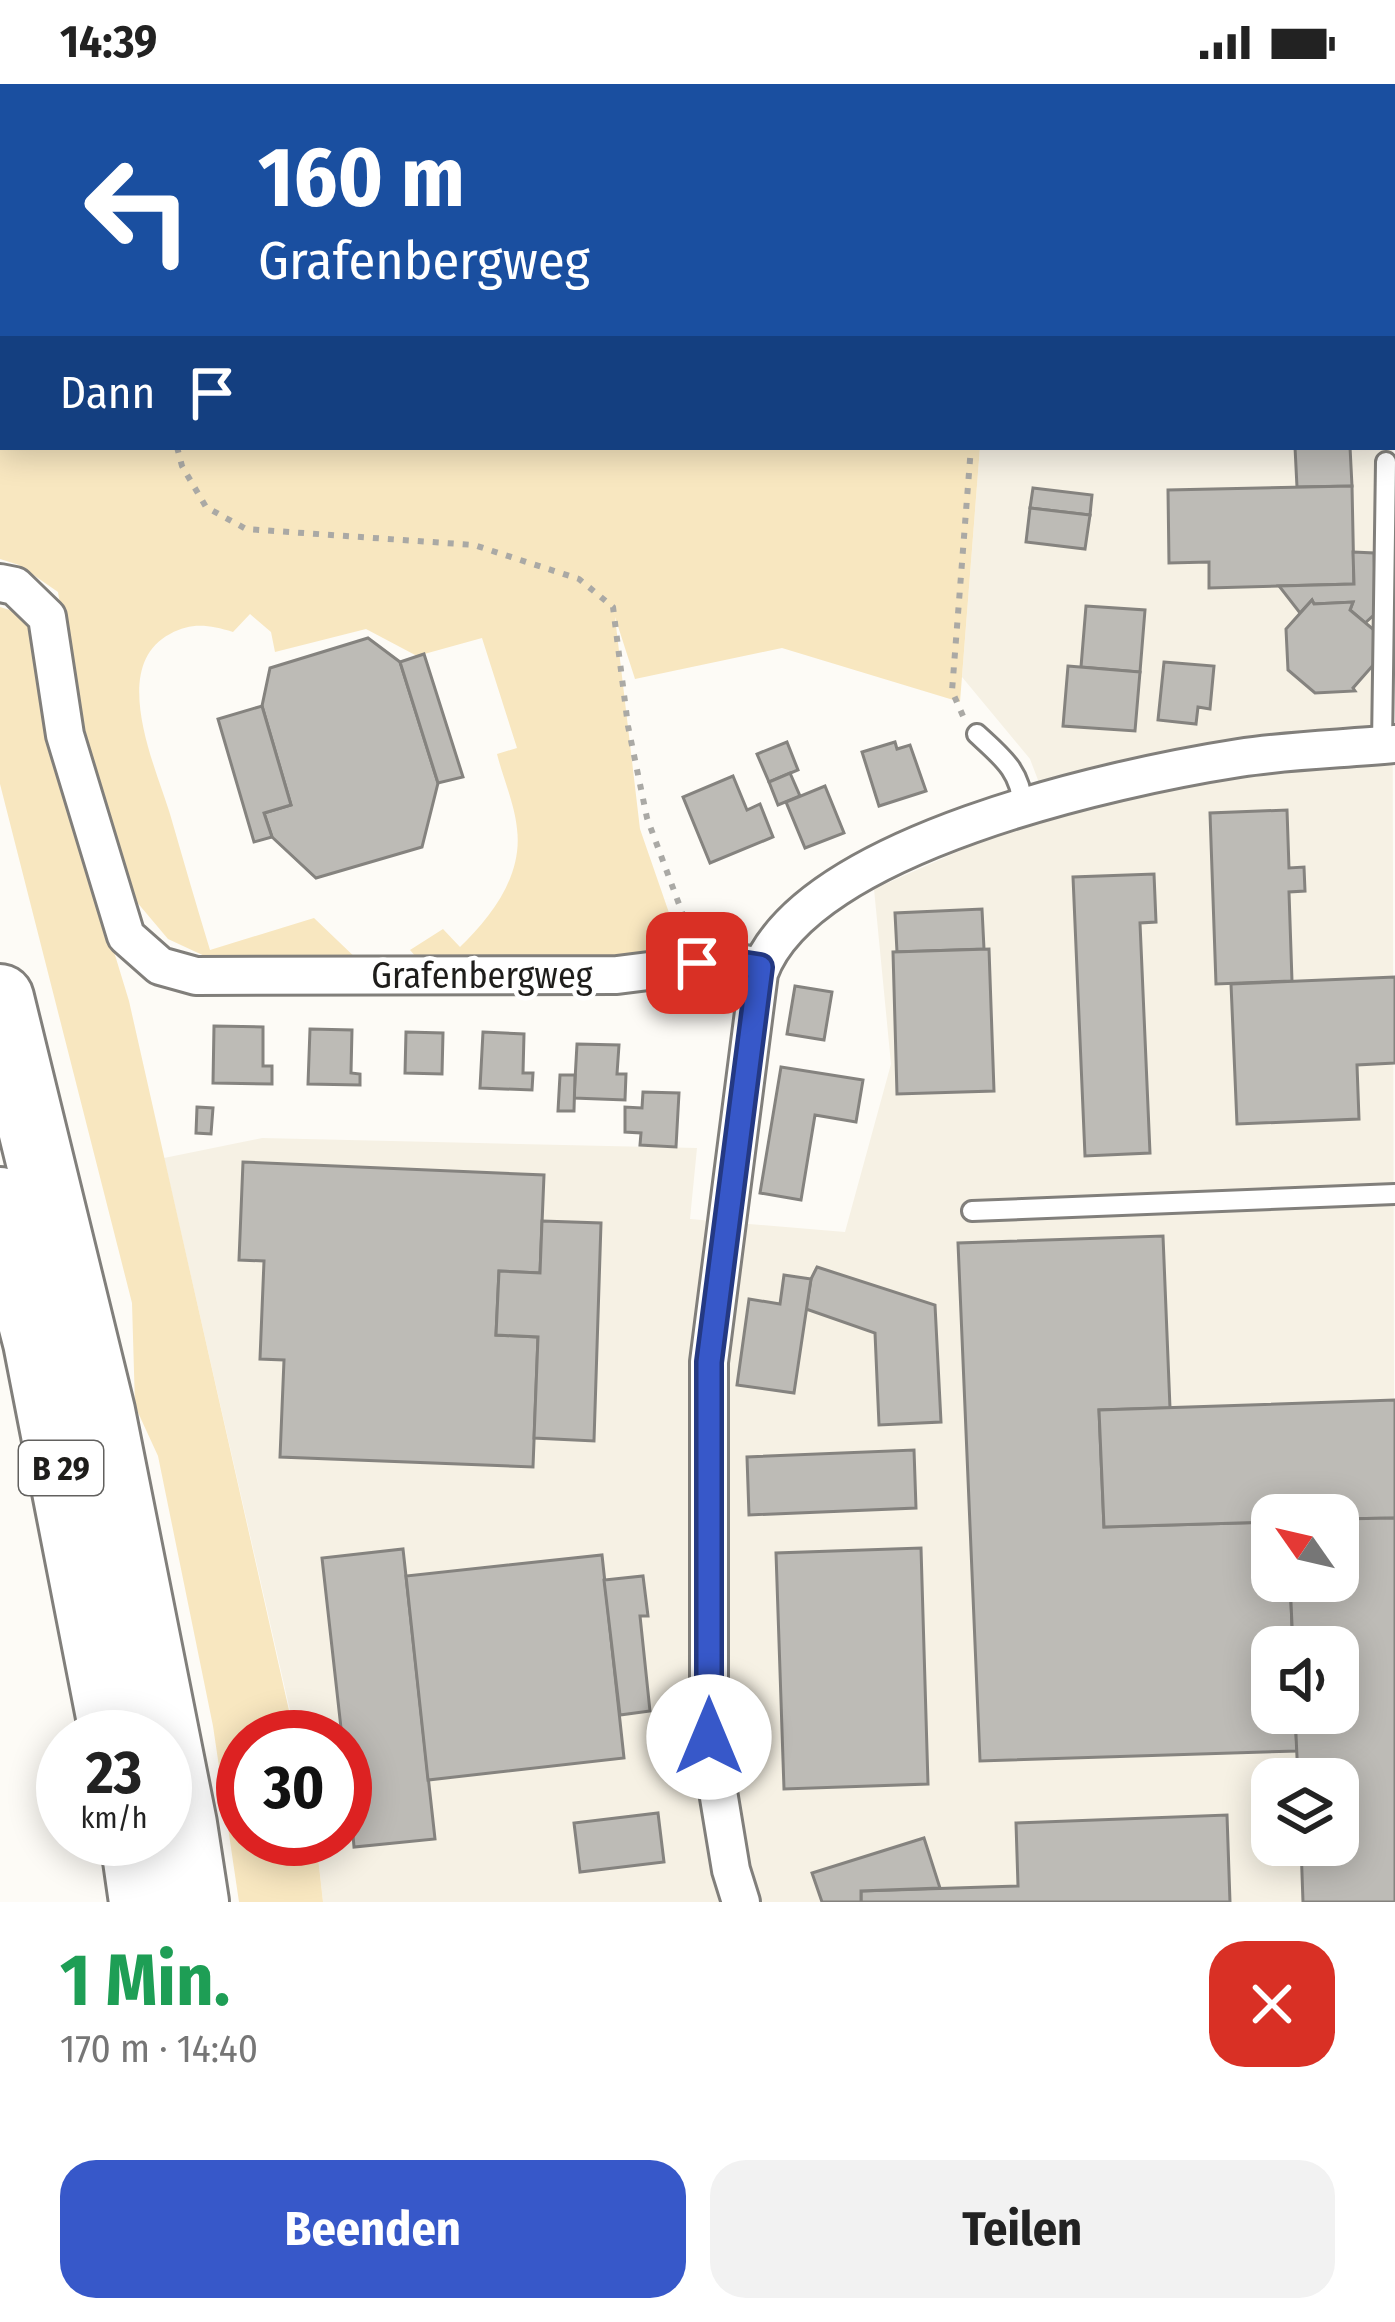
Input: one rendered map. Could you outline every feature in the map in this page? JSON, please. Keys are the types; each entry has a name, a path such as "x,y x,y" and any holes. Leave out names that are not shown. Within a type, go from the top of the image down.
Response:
{"highway":[{"name":"B 29","path":"0,998 101,1411 195,1902"},
{"name":"B 29","path":"0,1201 37,1342 109,1710"},
{"path":"138,1866 143,1902"}],"street":[{"name":"Grafenbergweg","path":"0,583 15,586 47,617 65,735 104,874 126,936 160,966 196,976 617,975 697,963 760,967"},
{"path":"741,1902 731,1870 709,1737 709,1362 760,967 778,937 836,890 898,854 1023,807 1093,787 1241,758 1389,745"}],"lane":[{"path":"1386,462 1389,745"},
{"path":"977,734 1013,767 1022,784 1023,807"},
{"path":"972,1211 1395,1193"}],"path":[{"path":"178,450 206,507 246,529 474,545 579,579 613,608 628,726 647,818 697,963"},
{"path":"971,450 952,692 965,721 977,734"}],"shaded area":[{"path":"0,450 980,450 960,702 782,648 635,679 615,617 640,829 676,933 656,960 423,965 410,950 443,929 460,947 493,909 515,863 516,820 497,754 517,748 482,638 417,656 366,629 275,652 271,632 250,614 233,632 201,626 170,634 152,649 142,669 139,692 147,744 210,950 314,918 361,963 211,959 168,939 125,888 88,771 58,592 19,565 0,559"},
{"path":"980,450 1392,450 1395,1902 323,1902 319,1866 372,1866 372,1710 290,1710 164,1158 262,1138 697,1148 690,1219 845,1232 891,1064 874,889 1004,831 1052,817 1030,759 962,677"},
{"path":"0,607 13,611 28,626 41,657 62,781 129,1001 289,1710 216,1710 216,1746 158,1456 135,1406 132,1303 0,784"},
{"path":"234,1866 319,1866 323,1902 239,1902"}],"building":[{"path":"1295,450 1350,450 1352,486 1297,487"},
{"path":"1352,486 1354,584 1209,588 1209,562 1169,563 1168,490"},
{"path":"1033,488 1092,495 1090,515 1030,508"},
{"path":"1030,508 1090,515 1085,549 1026,542"},
{"path":"1353,552 1374,553 1376,613 1365,623 1350,610 1353,602 1314,604 1312,600 1300,613 1279,586 1354,584"},
{"path":"1312,600 1314,604 1353,602 1350,610 1374,630 1375,663 1355,691 1315,693 1288,670 1286,629"},
{"path":"1086,606 1145,610 1140,672 1081,667"},
{"path":"368,638 400,662 438,783 422,847 316,878 272,837 264,813 291,805 262,706 270,668"},
{"path":"424,654 463,777 438,783 400,662"},
{"path":"1164,662 1214,666 1210,709 1198,707 1196,724 1158,720"},
{"path":"1068,666 1140,672 1135,731 1063,726"},
{"path":"262,706 291,805 264,813 272,837 254,842 218,719"},
{"path":"787,742 798,770 769,782 757,754"},
{"path":"895,742 897,749 910,745 926,791 879,806 862,752"},
{"path":"790,773 800,796 778,805 769,782"},
{"path":"733,776 747,810 760,804 773,837 710,863 683,797"},
{"path":"825,786 844,833 805,848 786,802"},
{"path":"1287,810 1289,868 1304,867 1305,891 1289,892 1292,981 1216,984 1210,813"},
{"path":"1154,874 1156,922 1140,923 1150,1153 1085,1156 1073,877"},
{"path":"982,909 984,949 897,952 895,913"},
{"path":"989,949 994,1091 897,1094 893,952"},
{"path":"1395,977 1395,1063 1357,1065 1359,1119 1237,1124 1231,984"},
{"path":"795,986 832,992 824,1040 787,1034"},
{"path":"214,1026 263,1027 263,1066 272,1066 272,1084 213,1083"},
{"path":"310,1029 352,1030 351,1073 360,1074 360,1085 308,1084"},
{"path":"406,1032 443,1033 442,1074 405,1073"},
{"path":"483,1032 524,1034 523,1073 533,1073 532,1090 480,1088"},
{"path":"577,1044 619,1045 617,1074 626,1074 625,1100 574,1098"},
{"path":"781,1067 863,1080 856,1122 815,1115 801,1200 760,1193"},
{"path":"560,1075 575,1075 574,1111 558,1111"},
{"path":"643,1092 679,1093 676,1147 640,1145 641,1133 625,1132 625,1107 642,1108"},
{"path":"197,1107 213,1108 211,1134 196,1133"},
{"path":"243,1162 544,1175 540,1273 499,1271 496,1335 538,1337 533,1467 280,1457 284,1360 260,1359 264,1261 239,1260"},
{"path":"542,1221 601,1223 594,1441 534,1438 538,1337 496,1335 499,1271 540,1273"},
{"path":"1163,1236 1170,1408 1099,1410 1104,1527 1251,1523 1251,1602 1291,1602 1292,1626 1251,1626 1251,1734 1296,1734 1297,1751 980,1761 958,1243"},
{"path":"817,1267 935,1305 941,1422 879,1425 875,1333 806,1309"},
{"path":"784,1275 811,1279 794,1393 737,1385 749,1299 780,1304"},
{"path":"1395,1400 1395,1518 1359,1519 1359,1494 1251,1494 1251,1523 1104,1527 1099,1410"},
{"path":"914,1450 916,1508 749,1515 747,1457"},
{"path":"1395,1518 1395,1902 1303,1902 1302,1866 1359,1866 1359,1758 1297,1758 1296,1734 1359,1734 1359,1626 1292,1626 1291,1602 1359,1602 1359,1519"},
{"path":"921,1548 928,1784 784,1789 776,1553"},
{"path":"403,1549 435,1839 372,1845 372,1710 339,1710 322,1558"},
{"path":"602,1555 624,1758 428,1780 406,1576"},
{"path":"643,1576 648,1616 640,1616 650,1711 620,1715 604,1580"},
{"path":"658,1813 664,1862 580,1872 574,1823"},
{"path":"1227,1815 1230,1902 861,1902 861,1891 1018,1886 1016,1823"},
{"path":"924,1838 940,1888 861,1891 861,1902 822,1902 812,1873"}],"route":[{"path":"697,963 760,967 709,1362 709,1737"}]}
